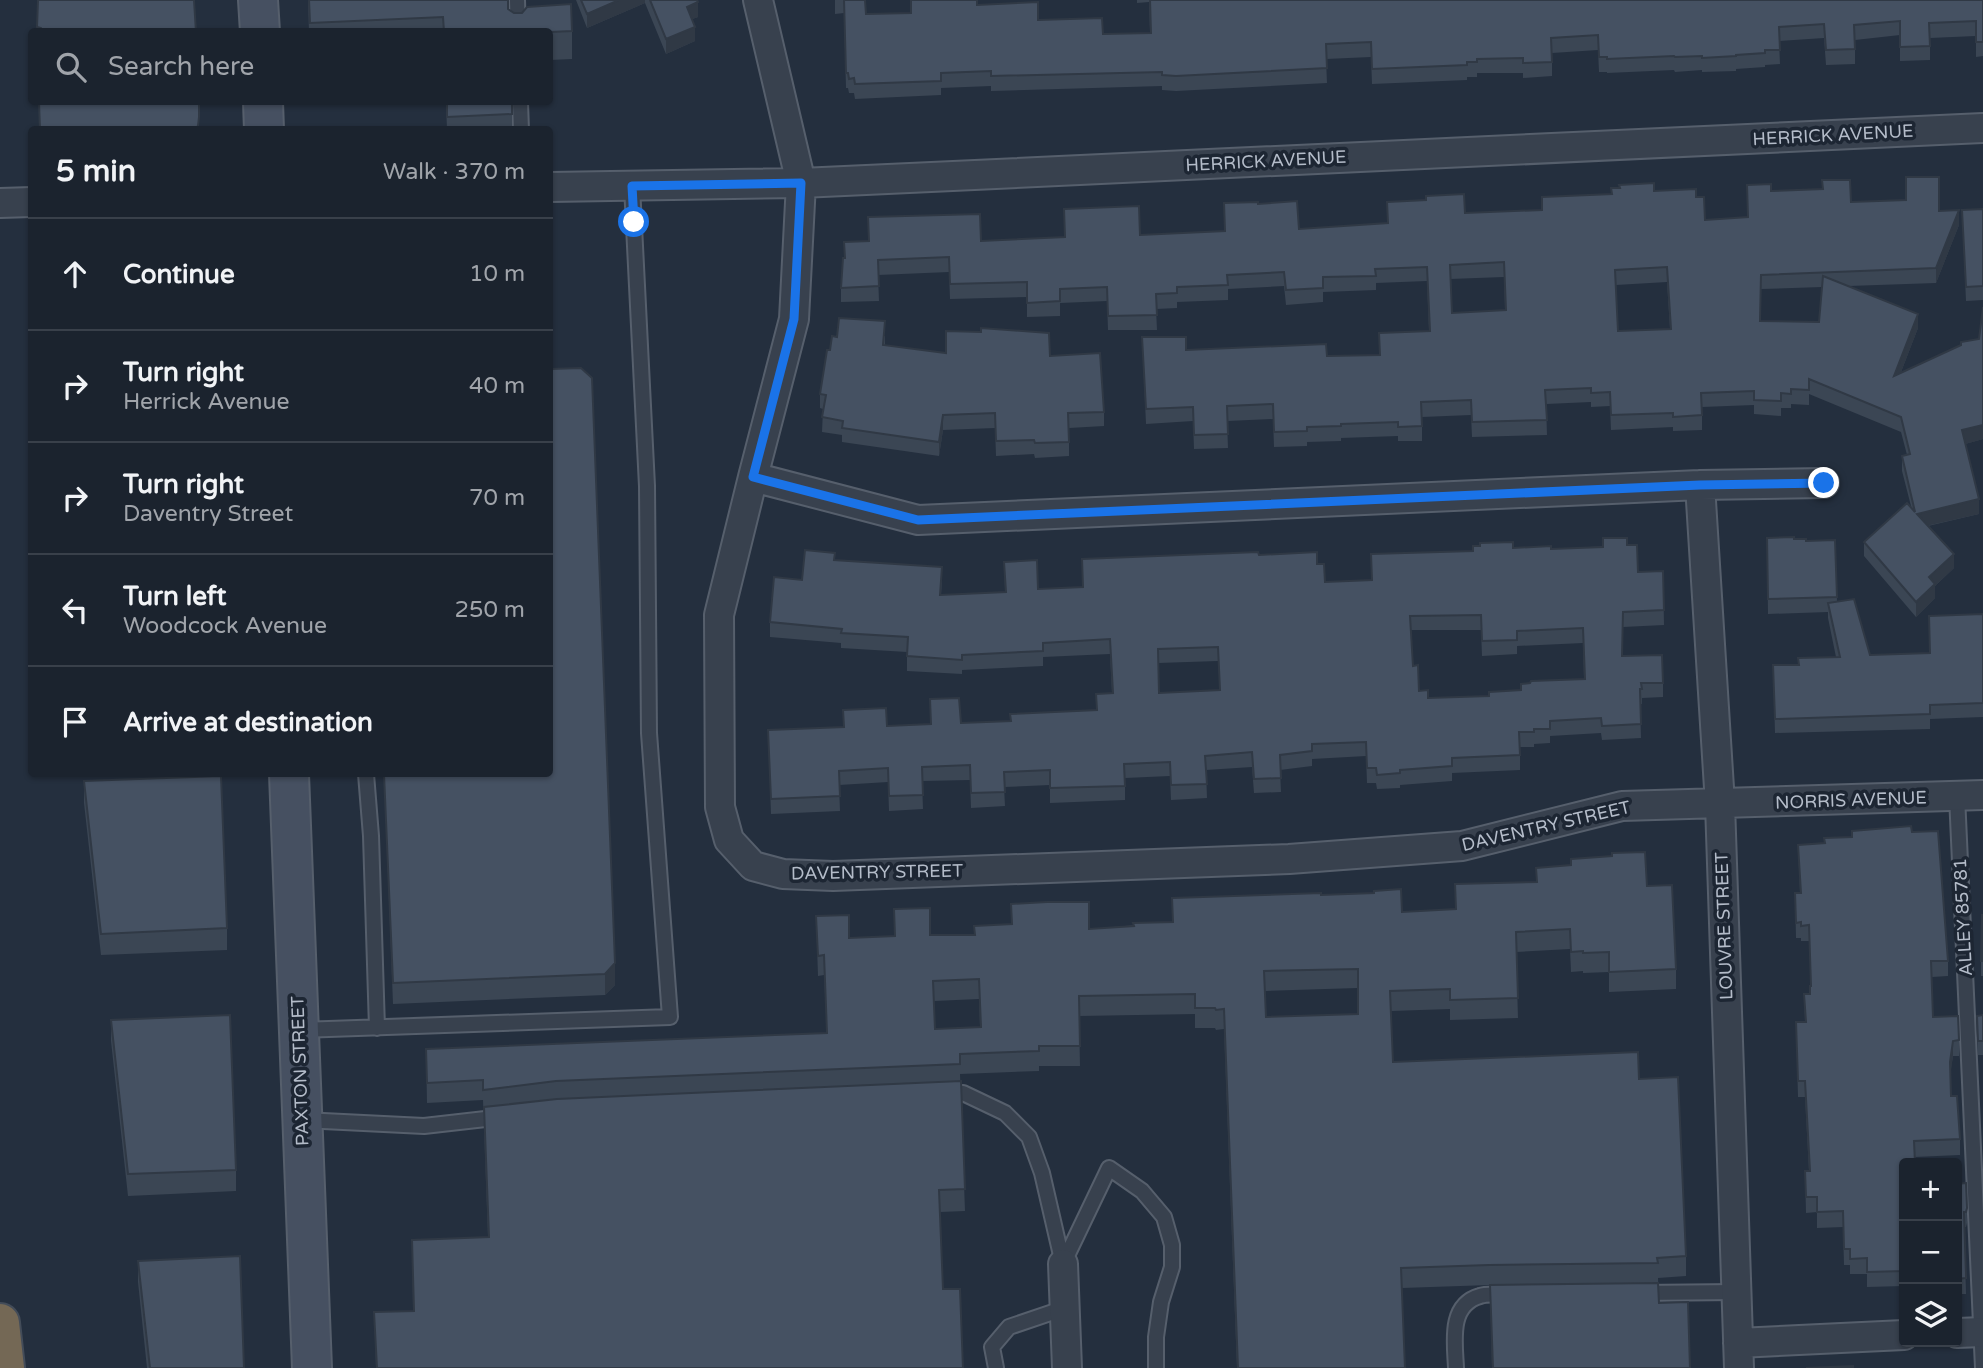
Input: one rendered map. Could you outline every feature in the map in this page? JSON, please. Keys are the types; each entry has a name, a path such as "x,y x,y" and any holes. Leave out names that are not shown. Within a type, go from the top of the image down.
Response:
{"highway":[{"path":"0,1323 5,1368"}],"street":[{"path":"258,0 260,28"},
{"name":"DAVENTRY STREET","path":"758,0 801,183 794,319 719,615 720,807 729,840 753,866 783,874 833,876 1289,859 1462,846 1622,806 1720,804"},
{"path":"263,105 264,126"},
{"name":"HERRICK AVENUE","path":"553,187 801,183 1983,128"},
{"path":"0,203 28,202"},
{"path":"753,477 918,520 1700,485 1824,483"},
{"name":"LOUVRE STREET","path":"1700,485 1720,804 1739,1356"},
{"name":"PAXTON STREET","path":"289,777 312,1368"},
{"name":"NORRIS AVENUE","path":"1720,804 1970,796"},
{"path":"1063,1264 1067,1368"},
{"path":"1739,1356 1899,1336"}],"lane":[{"path":"517,0 518,28"},
{"path":"520,105 521,126"},
{"path":"298,1030 670,1017 649,733 647,486 632,186"},
{"path":"366,777 371,836 377,1028"},
{"name":"ALLEY 85781","path":"1970,796 1974,1332 1983,1368"},
{"path":"922,1095 963,1093 1005,1113 1029,1137 1042,1173 1063,1264"},
{"path":"302,1120 424,1126 516,1115"},
{"path":"1063,1264 1109,1168 1142,1191 1164,1216 1172,1245 1172,1267 1161,1302 1156,1337 1156,1368"},
{"path":"1620,1294 1736,1292"},
{"path":"1456,1368 1455,1323 1463,1305 1480,1295 1518,1295"},
{"path":"996,1368 992,1347 1009,1327 1065,1308"}],"building":[{"path":"38,0 194,0 196,28 37,27"},
{"path":"309,0 508,0 508,9 514,13 522,13 527,7 571,4 572,31 553,32 553,28 444,28 443,17 310,23"},
{"path":"581,0 619,0 587,14"},
{"path":"650,0 697,0 698,2 687,7 695,27 666,39"},
{"path":"844,0 865,0 866,14 911,13 911,0 977,0 977,5 1038,2 1038,20 1102,18 1103,34 1151,33 1150,0 1983,0 1983,42 1976,42 1976,21 1929,23 1930,46 1900,47 1900,21 1854,25 1855,49 1826,50 1824,24 1779,27 1780,50 1736,56 1607,59 1599,57 1598,35 1551,38 1552,62 1523,63 1523,58 1477,59 1477,62 1467,62 1467,65 1372,69 1371,42 1326,44 1327,68 1176,76 1162,75 1162,72 991,76 991,71 941,73 941,81 855,84 854,78 849,79 846,73"},
{"path":"39,105 199,105 198,126 40,126"},
{"path":"447,105 512,105 512,114 447,117"},
{"path":"1906,177 1939,177 1939,211 1959,210 1936,268 1761,275 1760,321 1819,322 1823,276 1918,314 1894,376 1961,345 1961,342 1979,339 1983,307 1983,425 1962,430 1979,499 1917,514 1954,554 1929,577 1935,584 1916,602 1864,542 1907,503 1915,512 1902,456 1910,454 1901,417 1809,379 1809,390 1791,389 1791,394 1781,393 1781,401 1754,400 1754,391 1701,393 1702,415 1673,417 1673,413 1611,415 1610,392 1591,393 1591,388 1545,390 1547,420 1472,422 1471,400 1421,402 1422,426 1398,427 1398,422 1341,424 1307,427 1307,431 1274,432 1273,404 1227,406 1228,434 1194,435 1193,407 1146,409 1142,337 1186,337 1186,350 1326,344 1327,356 1380,355 1379,333 1430,331 1427,267 1375,269 1376,276 1323,277 1323,288 1286,290 1284,272 1227,275 1228,285 1177,287 1177,293 1156,294 1157,315 1108,316 1107,287 1060,289 1060,301 1027,303 1027,282 950,284 949,257 878,260 879,286 841,288 844,242 869,241 868,217 980,214 981,241 1065,237 1064,209 1139,206 1140,235 1225,231 1224,203 1297,201 1299,229 1388,223 1387,202 1426,200 1426,196 1464,194 1465,213 1542,210 1542,197 1612,194 1611,188 1620,188 1619,185 1654,183 1654,191 1696,189 1696,197 1704,197 1705,220 1748,217 1747,185 1771,184 1771,191 1823,189 1822,180 1850,180 1851,202 1906,200","holes":["1504,262 1506,310 1452,313 1450,265","1667,267 1671,329 1618,331 1615,270"]},
{"path":"1983,209 1983,286 1966,287 1962,210"},
{"path":"839,318 885,321 883,345 946,353 946,331 981,332 981,328 1049,333 1050,356 1100,353 1104,412 1068,413 1069,442 996,441 995,413 943,415 939,442 842,428 843,421 822,417 826,395 820,394 827,350 830,350 832,336 837,337"},
{"path":"581,368 592,378 615,963 605,974 393,983 384,777 553,777 553,369"},
{"path":"1794,537 1806,541 1835,540 1837,597 1768,599 1767,538"},
{"path":"1603,538 1627,538 1627,545 1637,545 1638,572 1663,571 1664,610 1623,612 1622,656 1662,655 1663,683 1641,683 1641,724 1602,726 1601,718 1550,721 1550,729 1519,732 1520,755 1452,758 1452,766 1400,770 1400,773 1377,775 1376,768 1367,768 1366,742 1312,744 1312,751 1280,755 1281,778 1254,779 1252,752 1205,756 1207,784 1171,785 1170,762 1124,764 1125,786 1050,788 1050,770 1004,772 1005,792 971,793 970,765 922,767 923,795 889,796 888,768 839,771 840,796 771,799 768,730 844,727 843,710 886,708 887,726 931,724 930,699 959,698 961,723 1011,721 1010,714 1097,710 1096,694 1113,693 1110,639 1043,643 1043,651 962,655 962,660 907,656 908,637 841,633 842,629 770,622 774,577 802,580 805,550 835,553 834,560 942,567 940,595 1006,592 1004,562 1037,560 1038,589 1083,587 1082,559 1317,552 1317,564 1324,564 1325,582 1372,580 1371,554 1473,551 1473,546 1480,546 1480,543 1513,542 1513,548 1603,547","holes":["1481,615 1482,641 1517,640 1517,631 1583,628 1585,679 1531,681 1521,684 1521,690 1489,692 1489,696 1428,698 1428,690 1419,691 1418,665 1413,666 1410,616","1218,647 1220,690 1159,693 1158,649"]},
{"path":"1854,599 1870,655 1930,653 1929,616 1983,614 1983,703 1930,705 1930,714 1775,719 1773,665 1799,665 1798,658 1840,657 1828,603"},
{"path":"221,777 227,928 101,934 84,781"},
{"path":"1911,826 1912,832 1938,831 1948,961 1931,961 1933,1017 1958,1016 1959,1040 1953,1041 1950,1062 1951,1096 1957,1096 1960,1139 1914,1141 1915,1158 1899,1158 1899,1271 1867,1272 1867,1258 1850,1259 1850,1249 1844,1249 1843,1211 1817,1212 1817,1197 1806,1197 1805,1171 1810,1171 1805,1081 1798,1081 1796,1022 1806,1022 1804,994 1810,994 1811,986 1809,925 1801,926 1801,922 1796,923 1795,893 1801,893 1798,845 1825,843 1824,838 1852,837 1852,831"},
{"path":"1645,852 1647,886 1672,885 1676,969 1609,972 1609,952 1571,952 1570,929 1516,932 1518,998 1450,1000 1450,989 1390,991 1393,1062 1638,1052 1639,1079 1678,1077 1686,1256 1657,1258 1658,1263 1401,1268 1405,1368 1238,1368 1224,1009 1195,1008 1195,994 1079,996 1080,1046 1039,1046 1039,1051 960,1054 960,1064 556,1081 483,1090 483,1080 427,1083 426,1049 827,1033 824,955 818,956 816,916 849,915 849,938 895,936 894,909 930,908 930,935 975,935 974,926 1012,924 1011,904 1047,902 1089,902 1089,929 1134,926 1133,923 1173,922 1172,898 1374,893 1401,889 1402,912 1456,909 1455,884 1537,882 1536,868 1571,865 1571,859 1612,856 1612,853","holes":["1358,969 1358,1014 1266,1017 1264,971","979,979 981,1027 935,1029 933,981"]},
{"path":"1982,915 1983,961 1981,961"},
{"path":"230,1015 236,1170 128,1174 111,1020"},
{"path":"1983,1015 1983,1041 1978,1041 1977,1016"},
{"path":"961,1081 965,1189 939,1190 943,1289 960,1289 963,1368 377,1368 374,1312 414,1311 412,1240 489,1237 484,1107 557,1099"},
{"path":"1962,1183 1966,1183 1967,1208 1964,1212 1966,1278 1962,1278 1962,1221"},
{"path":"240,1256 244,1368 150,1368 138,1261"},
{"path":"1658,1283 1659,1303 1688,1302 1690,1368 1493,1368 1490,1285"},
{"path":"1853,1366 1853,1368 1806,1368"}],"route":[{"path":"634,222 632,186 801,183 794,319 753,477 918,520 1700,485 1824,483"}]}
